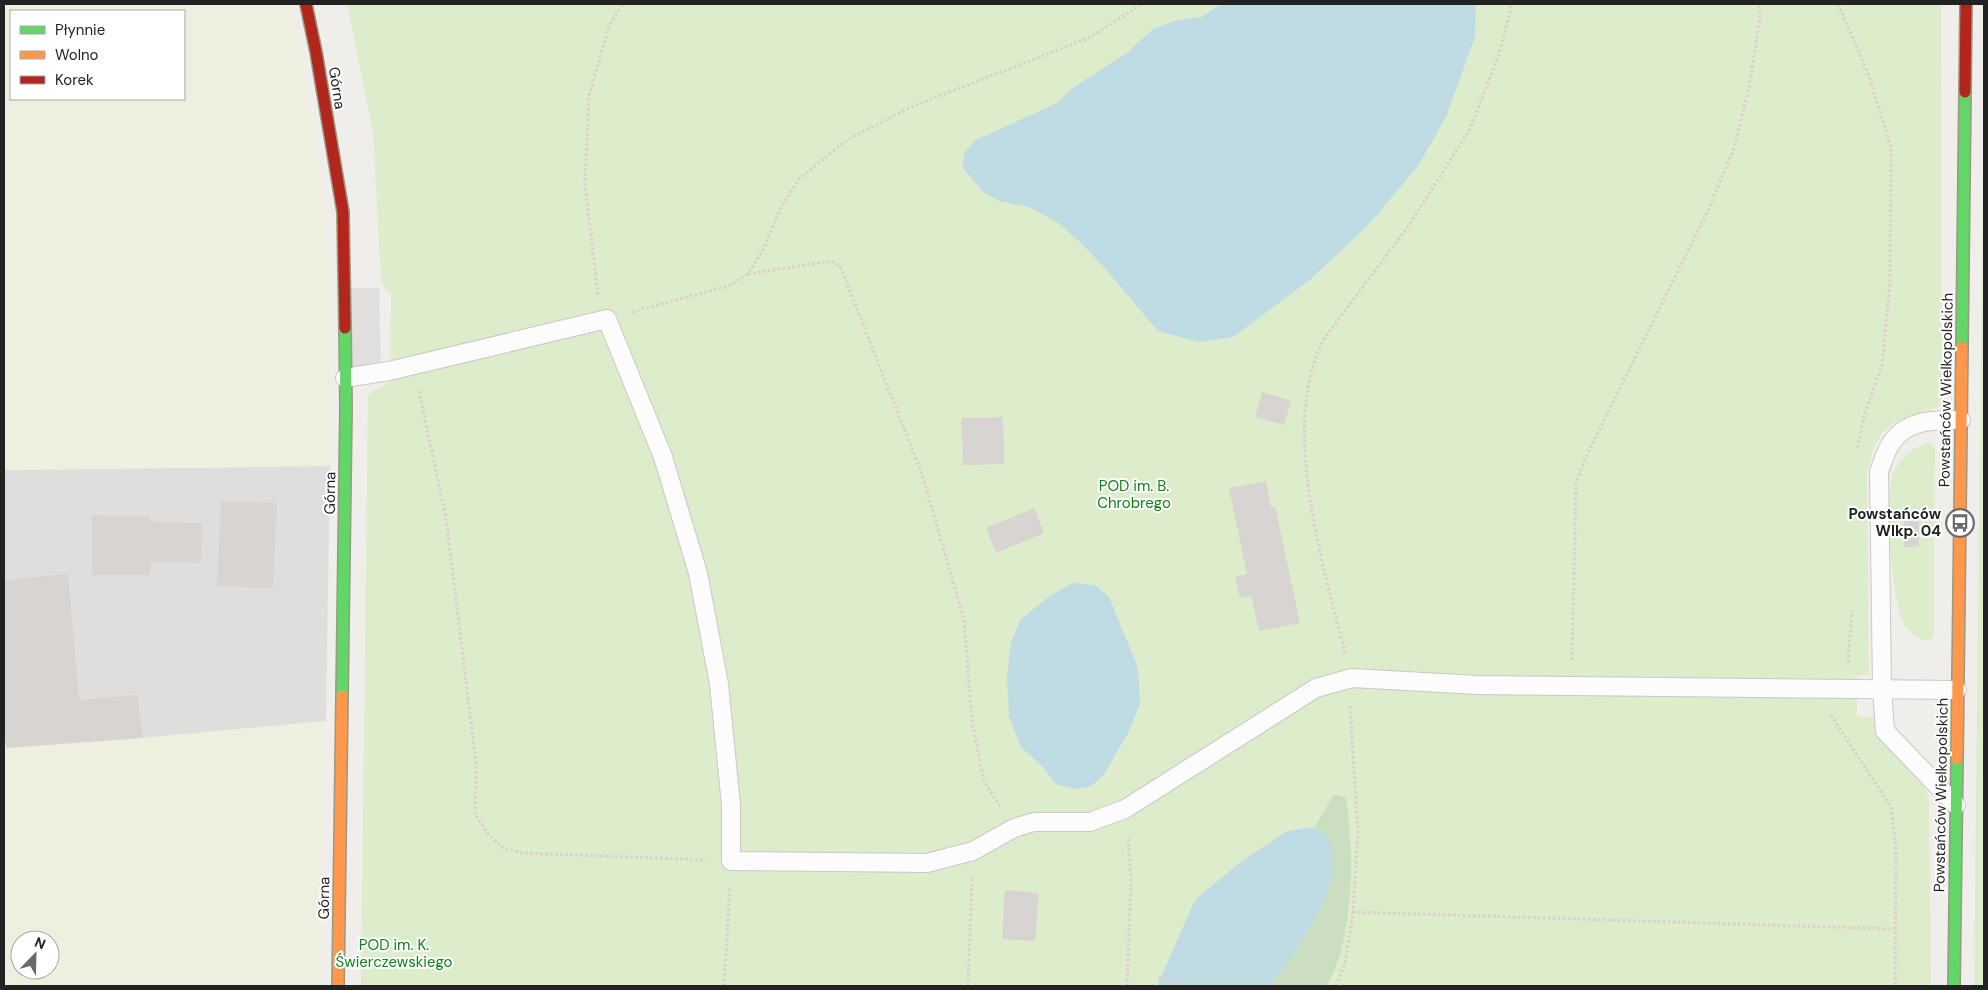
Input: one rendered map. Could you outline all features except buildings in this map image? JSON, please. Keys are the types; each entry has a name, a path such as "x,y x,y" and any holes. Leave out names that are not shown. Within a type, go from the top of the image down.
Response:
{"street":[{"name":"Górna","path":"306,4 316,52 342,212 345,378 338,986"},
{"name":"Powstańców Wielkopolskich","path":"1954,986 1966,4"}],"lane":[{"path":"345,378 413,366 607,319 663,457 698,573 719,684 731,805 731,860 927,863 973,851 1014,828 1034,822 1090,822 1125,808 1316,688 1352,678 1477,685 1958,690"},
{"path":"1956,806 1885,731 1882,689 1879,471 1890,444 1907,427 1929,420 1961,420"}],"path":[{"path":"623,4 609,26 589,96 585,184 596,291 607,319 728,286 748,274 831,261 840,266 922,474 964,620 972,721 984,781 1014,828"},
{"path":"748,274 764,250 779,211 799,179 847,140 911,108 1091,37 1142,4"},
{"path":"1336,986 1345,963 1353,912 1358,832 1350,710 1352,678 1322,562 1312,511 1307,474 1305,427 1308,381 1315,355 1324,339 1409,225 1469,131 1498,57 1510,13 1510,4"},
{"path":"1571,686 1576,484 1584,461 1711,204 1734,148 1749,87 1760,17 1759,4"},
{"path":"1838,4 1869,76 1891,148 1890,283 1882,364 1865,412 1857,458"},
{"path":"413,366 446,518 476,763 476,814 488,834 503,848 522,853 731,860 724,986"},
{"path":"1845,688 1852,640 1853,601"},
{"path":"1825,688 1828,710 1891,807 1896,847 1897,929 1895,986"},
{"path":"1125,808 1131,880 1127,986"},
{"path":"968,986 973,851"},
{"path":"1353,912 1897,929"},
{"path":"1158,978 1176,982"}],"shaded area":[{"path":"344,288 379,288 381,373 345,378"},
{"path":"330,466 326,721 143,738 6,748 4,724 4,470"}],"green space":[{"path":"4,4 289,4 301,52 325,210 330,347 330,466 4,470"},
{"name":"POD im. B. Chrobrego","path":"347,4 1941,4 1942,398 1937,408 1897,421 1889,427 1876,443 1872,456 1867,473 1869,675 1857,675 1857,716 1878,718 1921,775 1929,801 1931,986 361,986 368,395 390,381 391,294 381,281 373,132"},
{"path":"1984,60 1984,986 1974,986"},
{"path":"1929,442 1935,448 1934,530 1919,530 1919,538 1934,538 1934,635 1930,641 1921,639 1911,633 1905,626 1899,611 1890,548 1889,524 1890,485 1893,474 1908,454"},
{"path":"326,721 319,986 4,986 4,724 6,748 143,738"},
{"path":"1334,794 1346,798 1351,857 1350,899 1339,958 1327,986 1271,986 1301,942 1321,908 1331,841 1315,827"}],"water":[{"path":"1221,4 1476,4 1475,37 1446,117 1418,166 1371,222 1311,279 1233,337 1199,342 1158,331 1103,266 1057,222 1029,207 999,201 983,192 962,167 965,152 976,140 1057,103 1074,87 1128,52 1153,29 1176,20 1202,17"},
{"path":"1073,583 1095,585 1109,597 1138,668 1140,705 1128,733 1103,776 1091,786 1076,789 1056,784 1041,765 1021,747 1009,717 1007,675 1011,642 1020,620 1051,595"},
{"path":"1315,827 1331,841 1333,873 1321,908 1301,942 1271,986 1157,986 1195,900 1243,860 1287,831"}],"traffic: fast":[{"path":"1962,347 1965,92"},
{"path":"342,696 346,408 345,328"},
{"path":"1954,986 1957,759"}],"traffic: slow":[{"path":"1957,759 1962,347"},
{"path":"338,986 342,696"}],"traffic: jam":[{"path":"306,4 343,212 345,328"},
{"path":"1965,92 1966,4"}],"place":[{"name":"Powstańców Wlkp. 04","path":"1960,523"}],"park label":[{"name":"POD im. K. Świerczewskiego","path":"394,954"}]}
